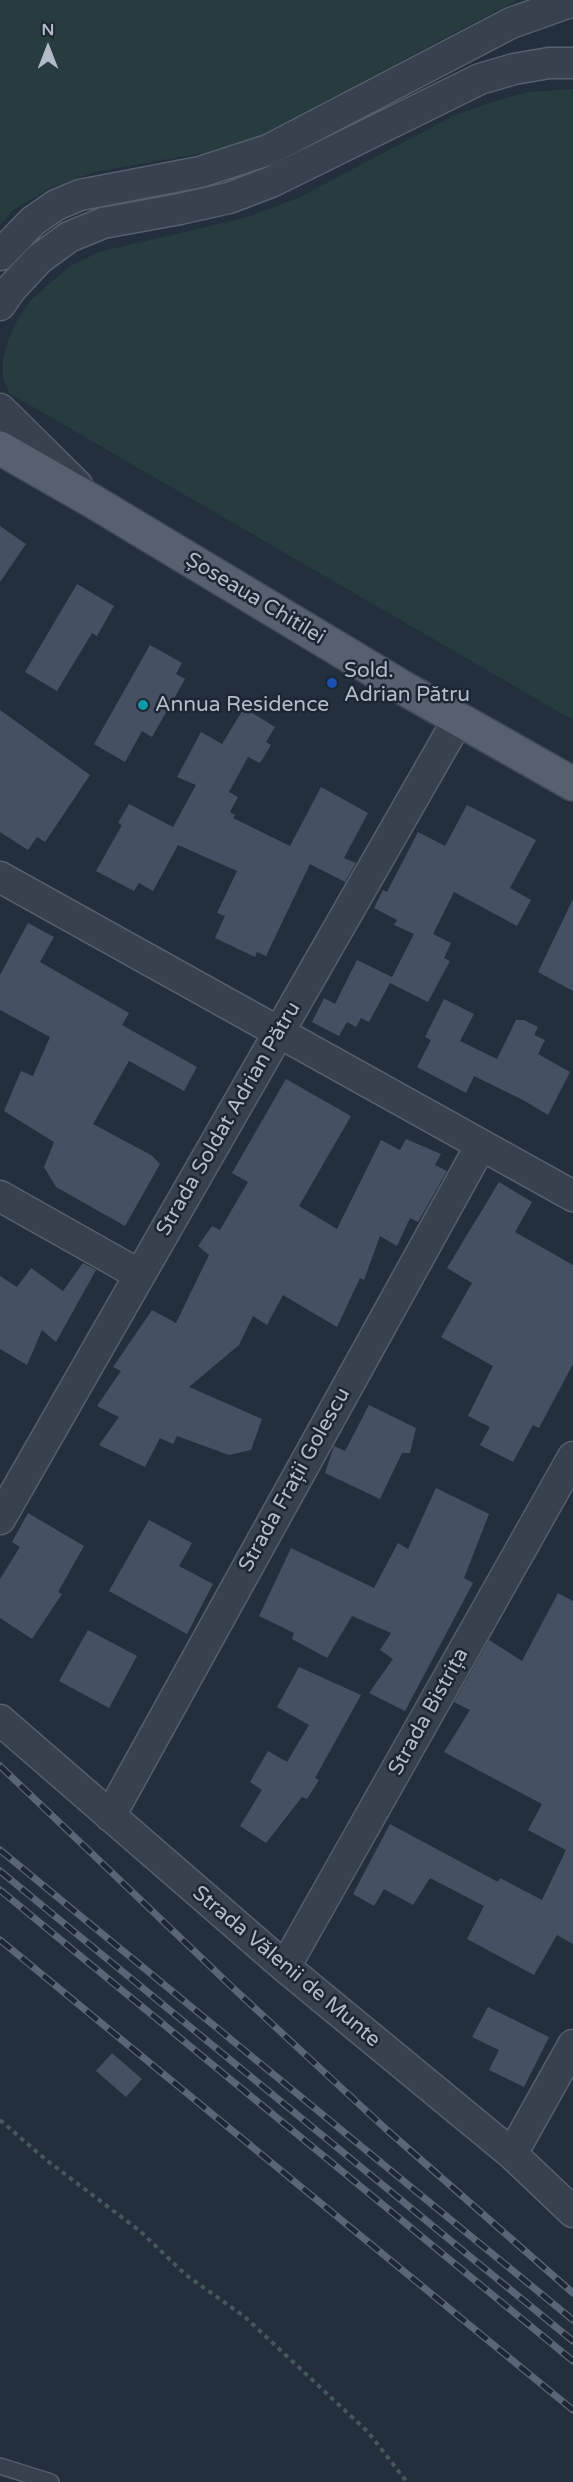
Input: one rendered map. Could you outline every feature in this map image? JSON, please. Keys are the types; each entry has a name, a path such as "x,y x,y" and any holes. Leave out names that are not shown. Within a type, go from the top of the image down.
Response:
{"main road":[{"name":"Șoseaua Chitilei","path":"0,448 400,686 573,784"}],"street":[{"path":"0,255 33,221 56,205 80,195 200,172 268,150 511,23 573,1"},
{"path":"0,305 11,289 39,259 69,237 103,223 229,198 272,182 480,79 514,69 549,63 573,63"},
{"path":"0,409 94,502"},
{"name":"Strada Soldat Adrian Pătru","path":"0,1519 459,718"},
{"path":"0,877 573,1196"},
{"name":"Strada Frații Golescu","path":"110,1816 481,1145"},
{"path":"0,1196 140,1275"},
{"name":"Strada Bistrița","path":"285,1968 573,1457"},
{"name":"Strada Vălenii de Munte","path":"0,1720 285,1968 512,2154 573,2212"},
{"path":"512,2154 573,2045"}],"lane":[{"path":"0,2466 51,2482"}],"path":[{"path":"0,2120 45,2159 140,2230 186,2275 245,2318 368,2432 407,2482"}],"green space":[{"path":"0,0 517,0 257,137 203,153 95,172 50,188 13,210 0,225"},
{"path":"573,89 573,720 9,393 3,377 3,359 8,340 17,321 30,301 70,266 99,252 248,217 300,197 453,116 492,102 528,92"}],"building":[{"path":"0,526 26,544 0,582"},
{"path":"77,584 114,606 97,636 92,633 57,691 25,672"},
{"name":"Annua Residence","path":"150,645 182,663 176,674 185,679 152,737 142,731 125,762 94,744"},
{"path":"244,708 275,727 266,742 271,745 260,763 248,757 229,792 238,797 230,812 235,815 233,818 290,846 321,787 368,813 344,858 356,863 345,882 310,864 266,956 257,952 255,957 215,938 225,916 217,913 237,871 178,845 153,891 139,883 134,891 96,871 122,825 118,823 129,804 173,827 196,785 177,777 201,732 222,744"},
{"path":"0,710 90,775 45,842 37,837 28,850 0,832"},
{"path":"467,805 536,840 510,888 531,900 517,926 454,892 433,934 451,943 444,958 450,961 428,1002 390,983 369,1022 361,1018 356,1027 347,1022 339,1036 312,1022 324,998 335,1004 357,960 392,977 414,934 394,925 397,920 374,908 383,890 387,892 418,832 445,846"},
{"path":"573,899 573,991 538,972"},
{"path":"28,923 54,937 40,962 129,1013 122,1025 197,1067 184,1091 129,1061 93,1124 151,1155 160,1164 125,1226 56,1187 44,1167 54,1142 4,1111 21,1071 33,1076 50,1037 0,1010 0,975"},
{"path":"444,999 474,1014 460,1041 497,1059 516,1020 524,1020 538,1027 534,1035 545,1040 538,1054 570,1072 548,1115 474,1076 466,1093 417,1067 431,1040 425,1037"},
{"path":"286,1079 351,1116 299,1206 337,1229 381,1140 400,1150 406,1139 441,1154 435,1165 447,1171 418,1222 410,1218 397,1246 380,1236 364,1280 360,1278 337,1327 283,1295 267,1325 253,1316 239,1345 189,1387 262,1419 251,1450 229,1455 177,1436 173,1444 160,1438 145,1467 99,1445 119,1417 97,1406 121,1371 113,1367 152,1310 176,1323 209,1255 198,1246 212,1226 220,1230 248,1182 232,1173"},
{"path":"499,1182 532,1202 515,1232 573,1265 573,1364 539,1428 533,1425 513,1462 480,1445 490,1427 468,1416 493,1366 441,1337 472,1283 447,1268"},
{"path":"83,1263 96,1270 56,1342 42,1330 27,1365 0,1349 0,1276 17,1287 31,1268 63,1291"},
{"path":"369,1405 416,1428 410,1453 402,1453 380,1499 325,1473 334,1446 345,1451"},
{"path":"436,1488 489,1514 464,1578 473,1583 405,1711 369,1693 393,1659 380,1650 391,1633 352,1616 327,1658 292,1639 294,1633 259,1616 291,1548 374,1588 398,1543 408,1549"},
{"path":"28,1513 84,1546 58,1592 62,1594 32,1639 0,1618 0,1579 20,1547 12,1542"},
{"path":"149,1520 192,1543 179,1566 213,1584 187,1634 109,1591"},
{"path":"558,1593 573,1601 573,1944 557,1935 534,1975 467,1939 484,1906 430,1878 413,1905 384,1889 374,1906 353,1894 390,1824 498,1882 500,1878 542,1900 566,1850 528,1830 542,1804 444,1752 470,1710 454,1702 489,1640 522,1661"},
{"path":"88,1630 137,1656 109,1708 59,1681"},
{"path":"299,1667 361,1695 315,1778 319,1780 307,1799 302,1797 266,1843 240,1826 262,1790 250,1782 268,1751 287,1762 309,1725 277,1707"},
{"path":"488,2007 549,2037 524,2087 489,2070 499,2050 472,2037"},
{"path":"112,2053 142,2079 126,2097 96,2071"}],"railway":[{"path":"0,1766 232,1987 387,2130 573,2293"},
{"path":"0,1850 573,2320"},
{"path":"0,1871 573,2341"},
{"path":"0,1890 573,2361"},
{"path":"0,1940 573,2410"}],"place":[{"name":"Sold. Adrian Pătru","path":"332,683"},
{"name":"Annua Residence","path":"143,705"}]}
